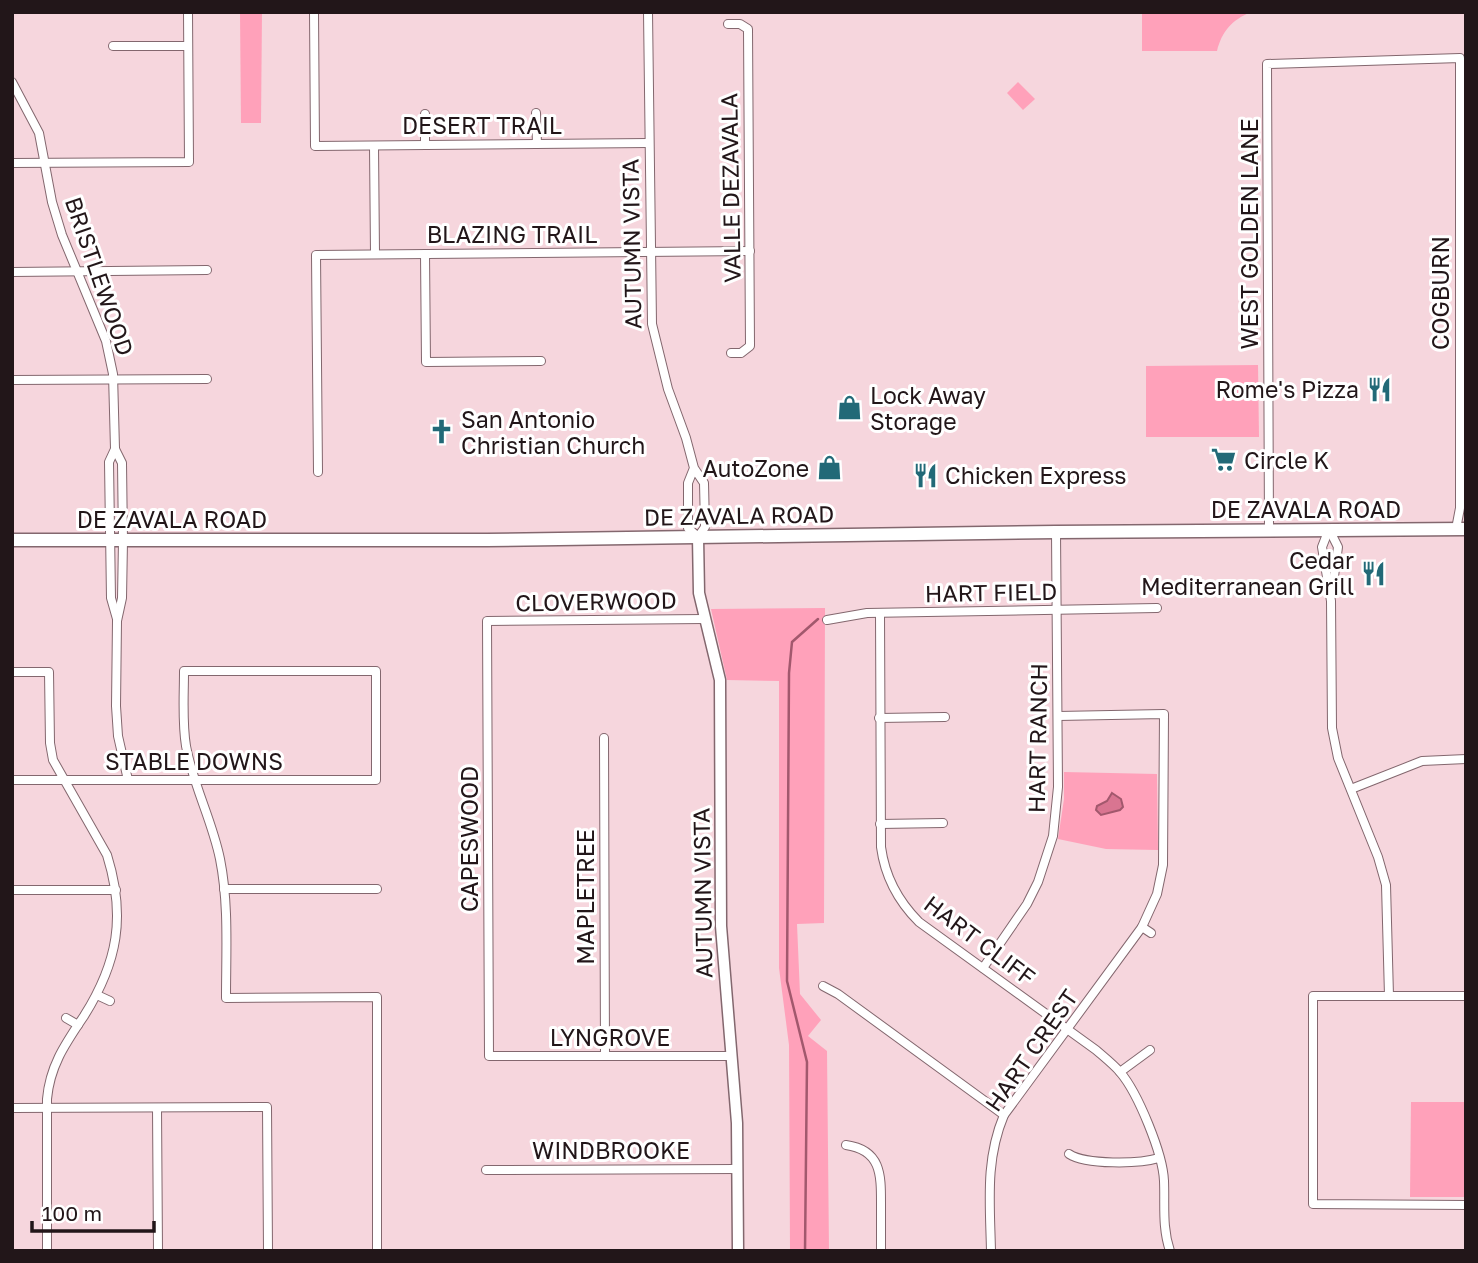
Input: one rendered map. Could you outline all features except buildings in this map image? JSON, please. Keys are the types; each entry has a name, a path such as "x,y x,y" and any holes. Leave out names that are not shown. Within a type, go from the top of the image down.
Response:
{"main road":[{"name":"DE ZAVALA ROAD","path":"12,540 487,540 1269,529 1461,529"}],"street":[{"path":"12,163 189,162 188,12"},
{"name":"DESERT TRAIL","path":"314,12 316,146 649,143"},
{"name":"AUTUMN VISTA","path":"648,12 650,306 655,343 694,468 704,483 705,527 698,537 699,593 720,680 721,926 737,1123 738,1251"},
{"name":"VALLE DEZAVALA","path":"728,24 740,24 748,29 750,346 741,354 731,354"},
{"path":"113,46 188,46"},
{"name":"WEST GOLDEN LANE","path":"1269,529 1267,64 1460,58"},
{"name":"COGBURN","path":"1460,58 1461,529"},
{"name":"BRISTLEWOOD","path":"12,82 35,122 52,202 106,341 113,379 115,449 122,463 122,598 117,621"},
{"path":"536,113 537,144"},
{"path":"425,114 425,145"},
{"path":"374,146 374,254"},
{"name":"BLAZING TRAIL","path":"318,472 316,255 750,251"},
{"path":"425,254 426,362 541,361"},
{"path":"12,272 206,270"},
{"path":"12,380 207,379"},
{"name":"BRISTLEWOOD","path":"115,449 109,462 111,598 117,621"},
{"name":"AUTUMN VISTA","path":"694,468 688,483 688,528 698,537"},
{"path":"1329,529 1322,547 1331,601"},
{"path":"1329,529 1338,547 1331,601 1332,728 1338,758 1387,885 1389,996"},
{"name":"HART RANCH","path":"983,968 1027,904 1047,859 1057,812 1056,532"},
{"name":"HART FIELD","path":"827,620 880,613 1157,608"},
{"name":"HART CLIFF","path":"880,613 880,824 886,871 903,904 919,922 1103,1056 1120,1072 1131,1088 1159,1158 1164,1179 1164,1224 1170,1251"},
{"name":"CLOVERWOOD","path":"487,621 705,619"},
{"path":"117,621 118,736 128,780"},
{"name":"CAPESWOOD","path":"487,621 489,1056"},
{"name":"STABLE DOWNS","path":"12,780 197,780 376,780 376,671 184,671 185,737 197,780"},
{"path":"12,672 49,672 50,743 53,760 100,839 116,890 116,942 112,958 97,995 64,1044 48,1087 47,1251"},
{"name":"HART CREST","path":"990,1251 990,1170 993,1146 1004,1115 1142,927 1157,894 1163,865 1164,714 1058,716"},
{"path":"879,718 945,717"},
{"name":"MAPLETREE","path":"604,738 605,1056"},
{"path":"1351,789 1422,761 1466,759"},
{"path":"197,780 220,857 224,889 226,998 377,997 377,1251"},
{"path":"880,824 943,823"},
{"path":"224,889 377,889"},
{"path":"12,890 116,890"},
{"path":"1142,927 1151,933"},
{"path":"823,986 1004,1115"},
{"path":"97,995 110,1002"},
{"path":"1466,996 1314,996 1313,1205 1466,1205"},
{"path":"66,1018 78,1025"},
{"path":"1120,1072 1150,1049"},
{"name":"LYNGROVE","path":"489,1056 731,1056"},
{"path":"12,1108 267,1107 268,1251"},
{"path":"157,1108 158,1251"},
{"path":"846,1145 865,1151 873,1158 881,1173 881,1251"},
{"path":"1069,1154 1083,1161 1146,1161 1159,1158"},
{"name":"WINDBROOKE","path":"486,1170 737,1169"}],"shaded area":[{"path":"240,12 262,12 261,123 241,123"},
{"path":"1142,12 1251,12 1229,27 1217,51 1142,51"},
{"path":"1018,82 1035,99 1023,110 1007,93"},
{"path":"1258,365 1259,437 1146,437 1146,366"},
{"path":"825,608 824,923 797,924 800,994 821,1020 808,1036 827,1051 829,1251 790,1251 789,1045 779,968 779,681 727,680 711,609"},
{"path":"1064,772 1157,774 1158,850 1106,849 1058,839 1064,799"},
{"path":"1112,793 1121,799 1123,807 1101,815 1096,810 1097,806 1107,801"},
{"path":"1411,1102 1466,1102 1466,1197 1410,1197"}],"waterway":[{"path":"805,1251 807,1062 787,981 789,673 792,642 818,619"}],"place":[{"name":"Rome's Pizza","path":"1379,389"},
{"name":"Lock Away Storage","path":"850,408"},
{"name":"San Antonio Christian Church","path":"441,432"},
{"name":"Circle K","path":"1224,460"},
{"name":"AutoZone","path":"829,468"},
{"name":"Chicken Express","path":"925,475"},
{"name":"Cedar Mediterranean Grill","path":"1374,573"}]}
